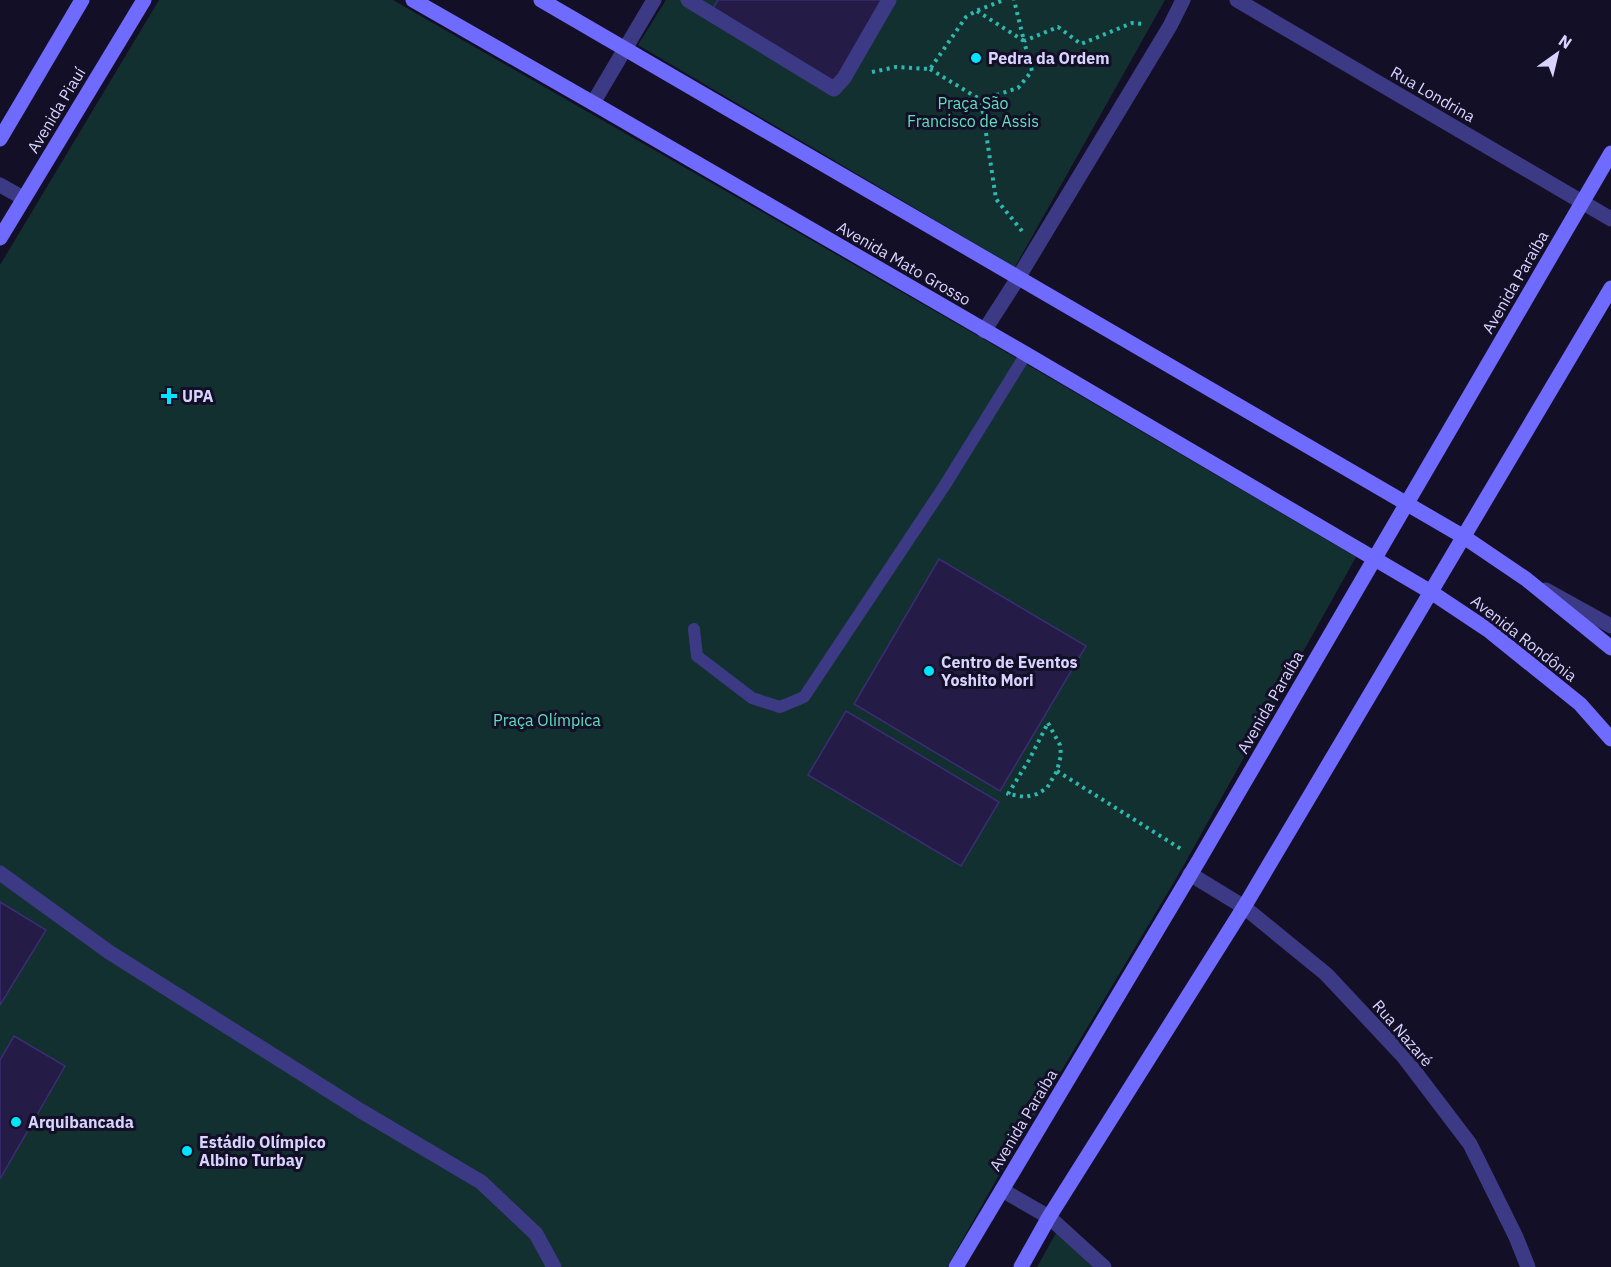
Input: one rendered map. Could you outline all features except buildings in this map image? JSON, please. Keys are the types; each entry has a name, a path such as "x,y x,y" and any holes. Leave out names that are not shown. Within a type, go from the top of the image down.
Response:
{"main road":[{"name":"Avenida Piauí","path":"0,139 82,0"},
{"name":"Avenida Piauí","path":"0,238 144,0"},
{"name":"Avenida Mato Grosso","path":"413,0 1026,354 1375,559"},
{"path":"541,0 1464,537 1526,579 1611,648"},
{"name":"Avenida Paraíba","path":"956,1267 1190,874 1611,153"},
{"path":"1021,1267 1049,1217 1244,907 1611,288"},
{"name":"Avenida Rondônia","path":"1375,559 1431,592 1488,630 1580,704 1611,739"}],"street":[{"path":"593,103 654,0"},
{"path":"688,0 834,88 844,78 889,0"},
{"path":"984,331 1170,26 1183,0"},
{"name":"Rua Londrina","path":"1237,0 1611,219"},
{"path":"0,185 23,198"},
{"path":"1526,579 1611,626"},
{"path":"0,873 109,952 361,1111 481,1182 536,1234 554,1267"},
{"name":"Rua Nazaré","path":"1190,874 1244,907 1326,974 1403,1056 1470,1144 1516,1237 1528,1267"},
{"path":"1002,1190 1049,1217 1104,1267"}],"lane":[{"path":"694,629 697,656 752,698 780,707 804,697 951,475 1026,354"}],"path":[{"path":"930,69 966,17 1004,0"},
{"path":"844,78 896,68 930,69 981,100 1018,88 1032,72 1014,0"},
{"path":"976,11 1024,41"},
{"path":"1024,41 1058,27 1081,44 1132,23 1170,26"},
{"path":"981,100 996,199 1036,248"},
{"path":"1048,723 1060,745 1061,755 1057,771 1047,788 1037,794 1025,797 1008,794 1048,723"},
{"path":"1057,771 1198,860"}],"green space":[{"name":"Praça Olímpica","path":"159,0 393,0 980,337 1356,557 1180,872 947,1267 0,1267 0,265"},
{"name":"Praça São Francisco de Assis","path":"666,0 1165,0 1015,267 638,45"},
{"path":"1056,1233 1093,1267 1037,1267"}],"place":[{"name":"Pedra da Ordem","path":"976,58"},
{"name":"UPA","path":"169,396"},
{"name":"Centro de Eventos Yoshito Mori","path":"929,671"},
{"name":"Arquibancada","path":"16,1122"},
{"name":"Estádio Olímpico Albino Turbay","path":"187,1151"}]}
